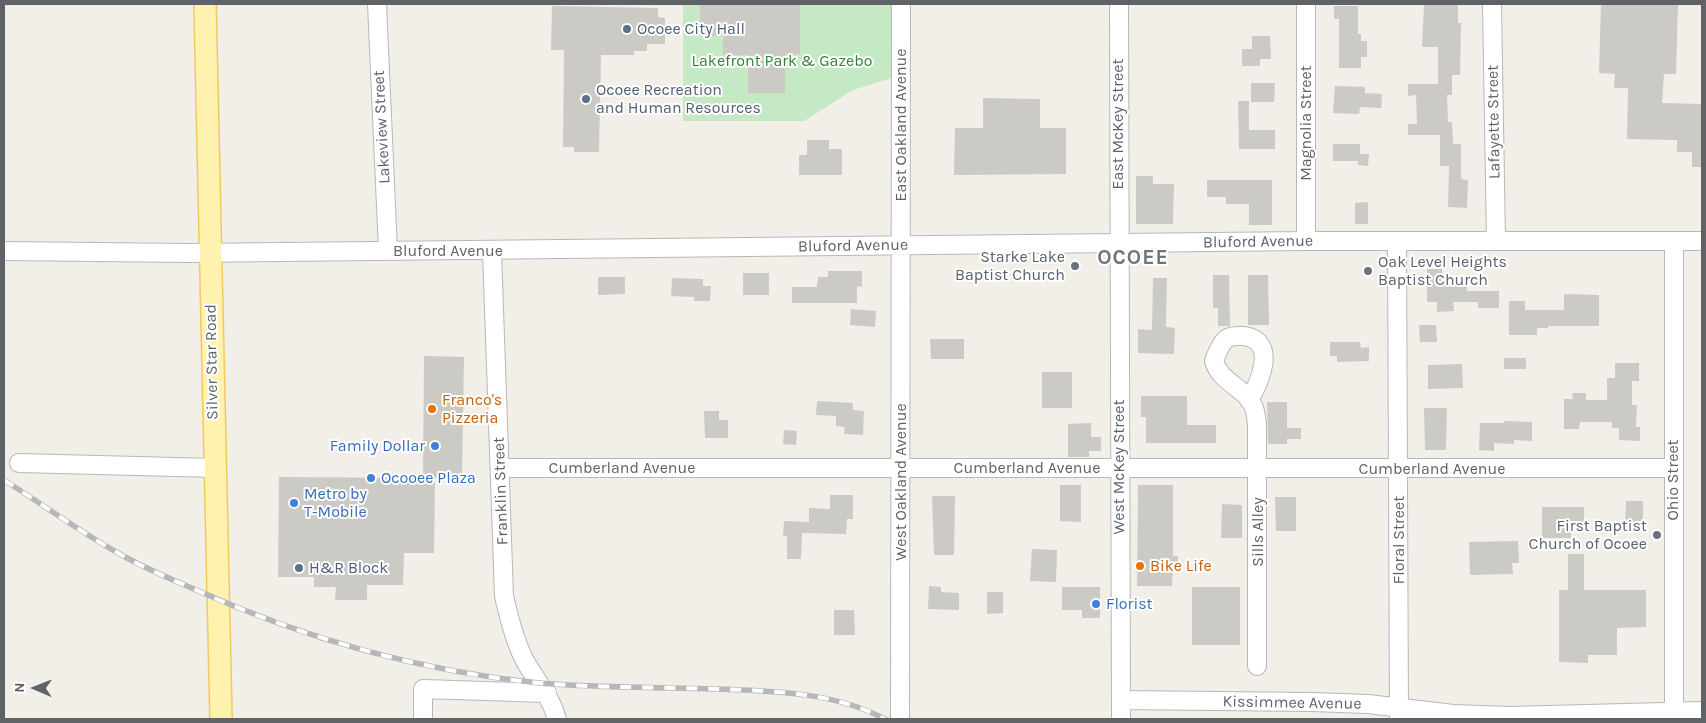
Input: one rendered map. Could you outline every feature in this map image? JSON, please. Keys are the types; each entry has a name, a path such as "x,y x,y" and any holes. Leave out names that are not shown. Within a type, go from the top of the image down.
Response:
{"main road":[{"name":"Silver Star Road","path":"205,4 221,719"}],"street":[{"name":"Lakeview Street","path":"376,4 388,251"},
{"name":"East Oakland Avenue","path":"900,246 901,4"},
{"name":"East McKey Street","path":"1118,244 1119,4"},
{"name":"Magnolia Street","path":"1306,4 1306,241"},
{"name":"Lafayette Street","path":"1492,4 1496,240"},
{"name":"Bluford Avenue","path":"4,251 210,253 1306,241 1702,240"},
{"name":"Floral Street","path":"1397,241 1399,714"},
{"name":"Ohio Street","path":"1673,715 1674,241"},
{"name":"West McKey Street","path":"1118,244 1121,719"},
{"name":"West Oakland Avenue","path":"900,246 900,719"},
{"name":"Franklin Street","path":"492,251 504,596 510,622 524,658 547,693 558,719"},
{"name":"Sills Alley","path":"1249,400 1254,407 1257,424 1257,666"},
{"path":"19,463 215,468"},
{"name":"Cumberland Avenue","path":"501,468 1673,468"},
{"path":"423,719 423,689 547,693"},
{"path":"1109,719 1121,695"},
{"name":"Kissimmee Avenue","path":"1121,695 1368,704 1399,714 1509,716 1673,715 1702,711"}],"green space":[{"name":"Lakefront Park & Gazebo","path":"683,4 895,4 895,77 853,90 804,121 683,121"}],"building":[{"path":"700,4 800,4 800,54 785,54 785,93 748,93 748,55 723,55 723,36 700,36"},
{"path":"1424,4 1458,4 1458,23 1461,23 1460,75 1452,75 1452,95 1447,95 1448,122 1452,122 1453,144 1461,144 1461,179 1468,180 1467,208 1448,207 1449,166 1440,166 1440,135 1408,135 1408,124 1417,124 1416,95 1408,96 1408,84 1438,84 1438,47 1422,47"},
{"path":"1601,4 1678,4 1676,74 1664,74 1662,103 1702,104 1702,167 1692,167 1692,152 1677,152 1677,140 1627,139 1628,88 1614,88 1615,74 1599,73"},
{"path":"552,6 658,8 658,17 665,18 665,44 647,44 647,51 634,51 634,55 601,55 599,152 574,152 574,147 563,147 564,50 551,50"},
{"path":"1334,6 1358,6 1358,34 1361,34 1361,41 1367,41 1367,57 1361,57 1361,68 1339,68 1339,19 1334,19"},
{"path":"1252,36 1270,36 1271,59 1260,59 1260,66 1242,66 1242,49 1252,49"},
{"path":"1251,83 1275,83 1274,102 1251,102"},
{"path":"1335,86 1365,87 1365,93 1382,94 1381,108 1360,107 1359,114 1333,113"},
{"path":"983,98 1040,99 1040,128 1066,128 1066,174 954,175 955,128 983,128"},
{"path":"1238,101 1249,101 1249,130 1275,130 1275,149 1239,149"},
{"path":"807,140 829,140 829,149 842,149 842,175 799,175 799,155 807,155"},
{"path":"1333,144 1360,144 1360,154 1369,154 1368,166 1358,165 1358,161 1333,161"},
{"path":"1136,176 1153,176 1153,184 1174,184 1173,224 1136,224"},
{"path":"1207,180 1272,180 1272,225 1249,225 1249,204 1226,204 1226,197 1207,197"},
{"path":"1368,202 1368,224 1355,224 1355,203"},
{"path":"1427,269 1442,269 1442,282 1467,282 1467,291 1499,291 1499,308 1478,308 1478,302 1453,302 1454,311 1437,312 1437,302 1427,302"},
{"path":"828,271 862,271 862,287 857,286 857,303 792,303 792,287 817,287 818,277 828,277"},
{"path":"743,273 769,273 769,295 743,295"},
{"path":"1213,275 1229,275 1230,326 1218,326 1218,308 1213,308"},
{"path":"1248,275 1268,275 1269,325 1248,325"},
{"path":"598,277 625,277 625,294 598,295"},
{"path":"672,278 703,279 703,286 711,286 710,301 694,301 694,297 671,296"},
{"path":"1153,278 1167,278 1166,327 1175,328 1174,354 1138,353 1138,329 1152,330"},
{"path":"1564,294 1599,295 1599,326 1548,326 1548,328 1537,328 1537,335 1509,335 1509,301 1525,301 1525,310 1564,310"},
{"path":"851,309 876,311 875,327 850,325"},
{"path":"1419,325 1436,325 1437,342 1420,342"},
{"path":"930,339 964,339 964,359 931,359"},
{"path":"1330,342 1360,342 1361,348 1369,347 1369,361 1337,362 1337,356 1330,356"},
{"name":"Ocooee Plaza","path":"424,356 464,357 462,479 435,478 434,553 404,553 403,585 367,585 367,600 335,600 336,587 314,587 314,577 278,577 279,477 423,478"},
{"path":"1504,358 1526,358 1526,369 1504,369"},
{"path":"1615,363 1639,363 1639,381 1632,381 1632,405 1637,405 1636,427 1640,427 1640,441 1619,440 1619,428 1612,428 1612,422 1580,422 1579,429 1564,429 1564,399 1573,399 1572,393 1586,393 1586,400 1607,400 1607,378 1615,378"},
{"path":"1462,364 1463,388 1428,389 1428,365"},
{"path":"1042,372 1072,372 1072,408 1042,408"},
{"path":"1141,396 1187,396 1187,425 1216,425 1216,443 1146,443 1146,417 1141,417"},
{"path":"817,401 853,403 853,410 864,411 863,435 844,434 845,427 836,426 836,416 816,415"},
{"path":"1267,402 1287,402 1287,428 1301,428 1301,439 1287,439 1287,444 1268,444"},
{"path":"1424,408 1447,408 1446,450 1425,450"},
{"path":"704,411 719,411 719,420 728,420 728,438 705,438"},
{"path":"1504,421 1532,422 1532,441 1514,440 1514,444 1494,443 1494,451 1479,450 1480,423 1504,423"},
{"path":"1091,423 1091,437 1101,437 1101,451 1089,451 1089,457 1068,457 1068,424"},
{"path":"784,430 797,431 796,445 783,444"},
{"path":"1060,485 1081,485 1081,522 1060,521"},
{"path":"1138,485 1173,485 1173,556 1178,556 1178,568 1173,568 1172,586 1137,586"},
{"path":"830,495 853,495 853,519 847,519 846,534 802,533 801,559 787,559 787,536 783,536 784,521 809,522 809,508 830,509"},
{"path":"932,496 955,496 954,555 934,555"},
{"path":"1275,497 1296,497 1296,531 1276,531"},
{"path":"1626,501 1643,501 1643,528 1625,527"},
{"path":"1222,504 1242,505 1242,538 1221,538"},
{"path":"1542,507 1584,507 1584,526 1571,526 1571,538 1542,538"},
{"path":"1518,541 1519,563 1512,563 1513,574 1470,575 1469,542"},
{"path":"1032,549 1057,550 1056,582 1030,581"},
{"path":"1568,554 1584,554 1584,590 1646,590 1646,627 1617,628 1617,655 1588,655 1588,663 1559,662 1559,590 1568,590"},
{"path":"929,586 941,587 941,592 959,593 959,610 928,609"},
{"path":"1062,587 1100,587 1100,618 1082,618 1082,610 1062,610"},
{"path":"1192,587 1240,587 1240,645 1192,645"},
{"path":"987,592 1003,592 1003,613 987,614"},
{"path":"834,610 854,610 855,635 834,635"}],"railway":[{"path":"4,480 89,536 146,568 235,607 277,623 363,650 450,670 494,678 539,683 606,687 782,692 845,703 885,719"}],"place":[{"name":"Ocoee City Hall","path":"627,29"},
{"name":"Ocoee Recreation and Human Resources","path":"586,99"},
{"name":"Starke Lake Baptist Church","path":"1075,266"},
{"name":"Oak Level Heights Baptist Church","path":"1368,271"},
{"name":"Franco's Pizzeria","path":"432,409"},
{"name":"Family Dollar","path":"435,446"},
{"name":"Ocooee Plaza","path":"371,478"},
{"name":"Metro by T-Mobile","path":"294,503"},
{"name":"First Baptist Church of Ocoee","path":"1657,535"},
{"name":"Bike Life","path":"1140,566"},
{"name":"H&R Block","path":"299,568"},
{"name":"Florist","path":"1096,604"}],"district":[{"name":"OCOEE","path":"1133,258"}]}
